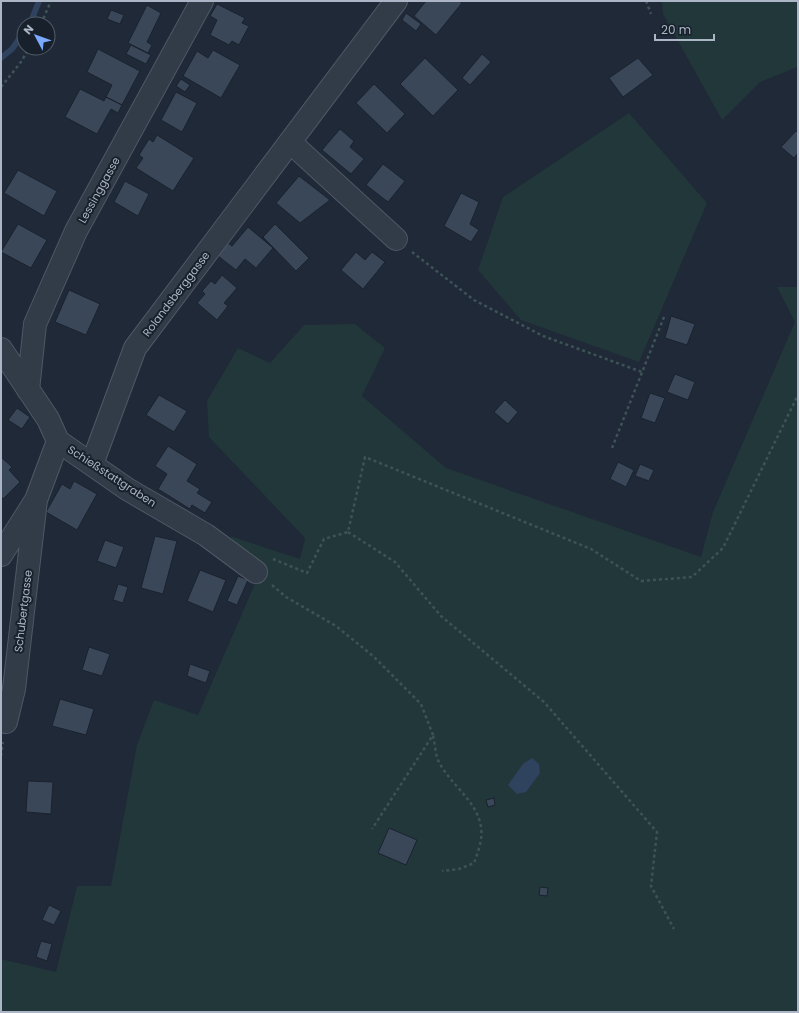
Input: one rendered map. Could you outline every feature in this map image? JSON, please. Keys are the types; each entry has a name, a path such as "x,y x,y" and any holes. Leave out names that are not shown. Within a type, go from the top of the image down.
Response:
{"street":[{"name":"Lessinggasse","path":"28,390 36,324 76,231 202,1"},
{"name":"Rolandsberggasse","path":"92,464 135,348 396,1"},
{"path":"290,142 396,239"},
{"name":"Schießstattgraben","path":"1,349 48,419 58,441 127,488 206,534 264,565"},
{"name":"Schubertgasse","path":"1,555 36,500 58,441"},
{"name":"Schubertgasse","path":"6,722 14,689 36,500"}],"path":[{"path":"44,16 51,1"},
{"path":"646,1 651,14"},
{"path":"1,87 24,56"},
{"path":"396,239 474,300 543,336 642,372"},
{"path":"612,448 664,317"},
{"path":"348,532 365,457 591,549 641,581 692,577 723,548 798,395"},
{"path":"264,565 307,573 324,539 348,532 395,562 441,616 544,702 657,832 651,886 674,929"},
{"path":"264,565 286,597 336,626 373,656 421,704 433,735 438,759 452,780 473,806 481,827 480,844 474,863 459,869 442,871"},
{"path":"372,829 433,735"}],"green space":[{"path":"662,1 798,1 798,67 760,82 722,120 663,14"},
{"path":"629,113 707,203 639,362 521,320 478,270 503,197"},
{"path":"777,287 798,287 798,1012 1,1012 1,959 56,972 77,886 111,886 137,745 154,700 198,715 257,579 230,536 300,559 305,538 209,437 207,401 238,348 270,363 304,325 355,324 385,348 362,396 446,468 701,557 713,512 795,322"}],"water":[{"path":"532,758 539,764 540,773 526,792 517,794 508,785 523,764"}],"building":[{"path":"426,1 459,1 462,3 436,35 414,16"},
{"path":"217,4 245,18 242,23 249,26 239,45 232,41 229,45 210,35 217,20 210,16"},
{"path":"147,5 161,13 147,42 152,45 148,53 128,43"},
{"path":"111,10 124,15 120,24 107,19"},
{"path":"406,13 421,24 416,31 402,20"},
{"path":"131,45 151,55 146,64 126,54"},
{"path":"98,49 140,71 122,105 106,97 112,85 87,72"},
{"path":"213,50 240,65 221,98 183,76 197,51 208,58"},
{"path":"482,54 491,62 470,85 462,78"},
{"path":"425,58 458,90 433,116 400,84"},
{"path":"638,58 653,75 623,97 609,78"},
{"path":"181,79 190,85 185,92 176,86"},
{"path":"374,84 405,114 387,133 356,103"},
{"path":"80,89 104,101 106,97 122,105 118,113 111,109 97,134 65,117"},
{"path":"176,92 197,103 182,132 161,120"},
{"path":"340,129 354,141 350,147 364,159 351,174 322,150"},
{"path":"796,131 798,133 798,153 794,158 781,147"},
{"path":"157,135 194,158 173,191 136,168 143,158 139,155 149,139 153,142"},
{"path":"383,164 405,181 388,202 366,185"},
{"path":"18,170 57,191 44,216 4,193"},
{"path":"299,176 330,200 300,223 276,203"},
{"path":"125,181 149,194 138,216 114,202"},
{"path":"461,193 479,202 470,224 479,230 471,242 444,226"},
{"path":"18,224 47,240 31,268 1,252"},
{"path":"275,224 309,258 296,271 263,237"},
{"path":"248,227 273,248 256,268 245,259 236,270 218,256 228,243 232,246"},
{"path":"356,252 365,260 372,252 385,262 363,289 341,270"},
{"path":"222,275 237,288 224,303 228,306 217,320 197,303 205,294 202,291 211,281 215,284"},
{"path":"69,290 100,304 86,335 55,322"},
{"path":"671,316 695,324 687,345 665,338"},
{"path":"675,374 695,382 688,400 667,392"},
{"path":"650,393 665,398 655,423 641,418"},
{"path":"159,395 187,411 174,432 146,415"},
{"path":"505,400 518,412 508,424 494,412"},
{"path":"17,408 30,417 22,429 8,420"},
{"path":"168,446 197,464 187,481 200,489 197,493 212,502 205,513 192,505 190,509 158,489 167,474 155,466"},
{"path":"1,457 12,467 9,470 20,482 3,499 1,496"},
{"path":"618,462 634,470 626,487 610,479"},
{"path":"640,464 654,470 649,481 635,476"},
{"path":"74,481 97,494 77,530 46,512 62,484 70,489"},
{"path":"155,536 177,541 163,594 141,588"},
{"path":"105,540 124,547 116,568 97,561"},
{"path":"200,570 226,580 213,612 187,601"},
{"path":"238,576 248,580 237,605 227,601"},
{"path":"118,584 128,587 123,603 113,600"},
{"path":"89,647 110,654 102,676 82,670"},
{"path":"190,664 210,671 206,683 187,676"},
{"path":"60,699 94,709 86,735 52,726"},
{"path":"28,781 53,782 51,814 26,812"},
{"path":"494,798 495,805 488,807 486,800"},
{"path":"389,828 417,840 406,865 378,853"},
{"path":"540,887 548,888 547,896 539,895"},
{"path":"49,905 61,911 54,925 42,920"},
{"path":"41,941 52,944 47,961 36,957"}],"waterway":[{"path":"33,16 39,1"},
{"path":"1,58 12,49 16,43"}]}
